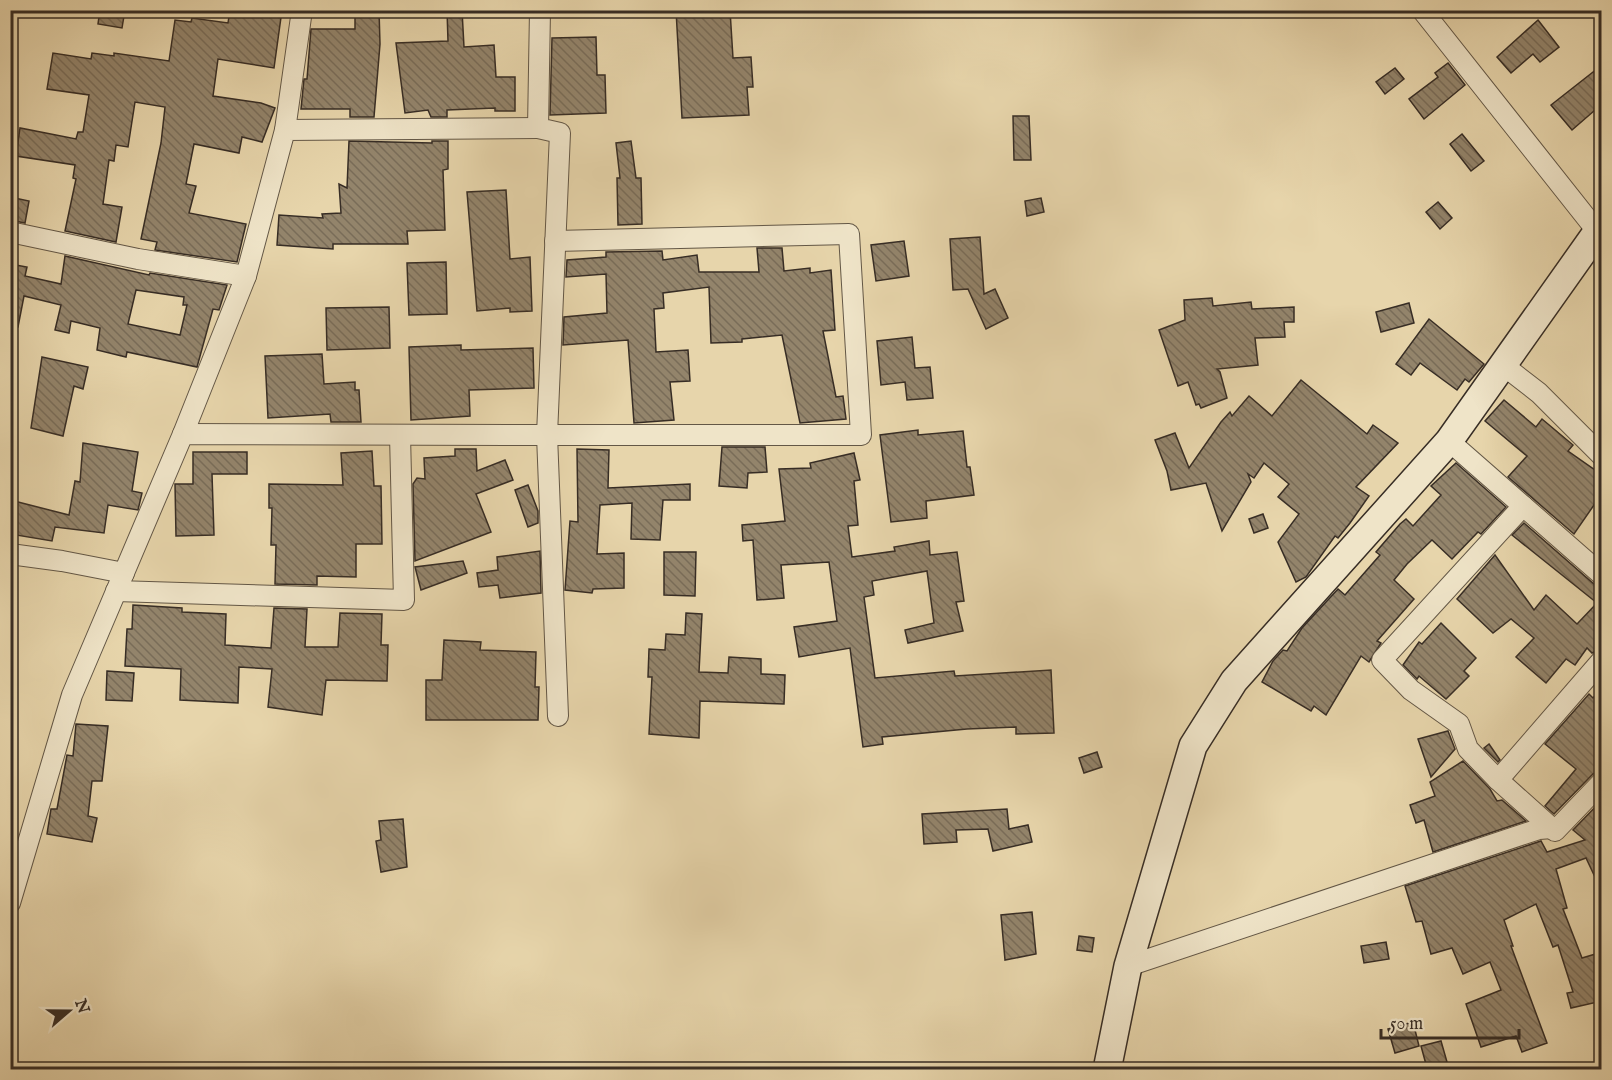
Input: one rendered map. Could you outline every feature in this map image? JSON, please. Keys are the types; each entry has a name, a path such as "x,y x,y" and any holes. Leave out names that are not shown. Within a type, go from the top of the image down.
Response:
{"main road":[{"path":"1107,1070 1128,966 1193,746 1234,681 1449,441 1599,228"}],"street":[{"path":"10,903 72,695 183,434 246,276 285,130 302,10"},
{"path":"538,128 540,10"},
{"path":"1422,10 1599,228"},
{"path":"285,130 538,128 560,133 547,435 558,716"},
{"path":"10,232 138,259 246,276"},
{"path":"183,434 861,435 849,234 555,241"},
{"path":"1503,365 1539,393 1602,456"},
{"path":"10,554 62,561 120,582 404,600 400,435"},
{"path":"1449,441 1602,575"},
{"path":"1523,506 1382,660 1411,690 1459,724 1468,749 1498,780 1555,831 1602,782"},
{"path":"1498,780 1602,660"},
{"path":"1128,966 1539,829 1552,828"}],"building":[{"path":"100,10 125,10 122,28 98,24"},
{"path":"230,10 282,10 274,68 218,59 213,96 261,103 275,108 262,142 242,137 239,153 194,144 186,184 196,186 189,213 246,224 237,262 155,250 157,242 141,239 161,143 165,107 135,102 128,147 116,145 114,161 109,160 103,204 122,207 116,242 65,231 76,179 73,178 75,165 16,156 20,128 76,139 78,132 83,132 89,95 47,89 53,53 91,59 92,53 114,56 114,53 169,61 175,20 191,22 192,18 228,23"},
{"path":"355,10 379,10 380,44 374,117 350,117 350,109 301,109 304,79 307,79 311,29 355,29"},
{"path":"447,10 462,10 464,47 494,45 496,77 515,77 515,111 495,111 495,108 447,110 447,117 431,117 428,110 405,113 396,43 448,41"},
{"path":"676,10 730,10 733,58 751,57 753,87 747,87 749,115 682,118"},
{"path":"1538,20 1559,47 1540,62 1533,54 1511,73 1497,57"},
{"path":"596,37 597,75 605,75 606,113 550,115 552,38"},
{"path":"1448,63 1465,85 1424,119 1409,99 1438,77 1435,73"},
{"path":"1602,65 1602,104 1572,130 1551,105"},
{"path":"1395,68 1404,79 1385,94 1376,82"},
{"path":"1013,116 1029,116 1031,160 1014,160"},
{"path":"1462,134 1484,161 1471,171 1450,144"},
{"path":"349,141 432,143 432,141 448,141 448,169 443,170 445,230 407,231 408,244 333,244 333,249 277,245 279,215 323,218 322,214 341,213 339,184 347,188"},
{"path":"631,141 636,178 641,178 642,224 618,225 617,178 620,178 616,143"},
{"path":"506,190 510,259 530,257 532,311 510,312 510,308 477,311 467,192"},
{"path":"10,197 29,201 25,223 10,220"},
{"path":"1041,198 1044,212 1027,216 1025,201"},
{"path":"1438,202 1452,218 1440,229 1426,212"},
{"path":"980,237 984,294 995,289 1008,318 986,329 968,289 953,290 950,239"},
{"path":"904,241 909,276 876,281 871,245"},
{"path":"757,248 782,248 784,271 810,268 810,273 831,270 835,330 823,331 836,397 843,396 846,419 800,423 782,335 742,339 742,342 711,343 709,287 663,293 664,308 654,309 656,352 688,350 690,381 670,382 674,420 634,423 628,340 563,345 564,317 607,313 606,274 566,277 567,260 606,257 606,252 662,251 663,260 697,255 699,272 759,272"},
{"path":"65,256 149,275 150,273 227,285 219,310 213,309 197,367 127,352 126,357 97,350 100,328 71,321 69,333 55,330 61,305 24,296 18,327 10,326 10,264 27,267 25,276 61,284","holes":["136,290 184,297 183,305 187,305 180,335 128,324"]},
{"path":"446,262 447,314 409,315 407,263"},
{"path":"1212,298 1213,306 1251,302 1252,309 1294,307 1294,322 1284,322 1285,337 1255,338 1258,365 1217,369 1220,372 1227,398 1201,408 1199,404 1196,405 1188,382 1178,386 1159,330 1185,320 1184,300"},
{"path":"1409,303 1414,323 1381,332 1376,312"},
{"path":"389,307 390,348 327,350 326,308"},
{"path":"1429,319 1484,364 1469,382 1465,379 1457,390 1420,363 1411,375 1396,364"},
{"path":"912,337 915,368 930,367 933,398 907,400 905,382 881,385 877,341"},
{"path":"461,345 461,350 533,348 534,388 469,390 470,416 411,420 409,347"},
{"path":"322,354 324,384 355,382 355,390 359,390 361,422 331,422 330,414 268,418 265,356"},
{"path":"42,357 88,367 83,389 74,386 63,436 31,428"},
{"path":"1301,380 1367,434 1373,425 1398,443 1356,487 1369,496 1350,523 1338,538 1335,536 1306,577 1296,582 1278,542 1299,514 1278,497 1289,484 1264,463 1254,478 1248,474 1251,482 1222,531 1206,483 1171,490 1167,471 1155,440 1175,433 1189,468 1221,422 1230,412 1232,416 1249,396 1272,416"},
{"path":"1504,400 1536,427 1542,419 1573,445 1568,451 1602,475 1602,513 1594,505 1574,534 1508,477 1527,456 1485,421"},
{"path":"918,430 918,435 963,431 967,467 970,467 974,495 926,501 927,518 891,522 880,435"},
{"path":"83,443 138,452 132,491 142,493 138,510 108,505 104,533 55,527 52,541 10,534 14,501 69,515 75,481 80,482"},
{"path":"722,447 765,447 767,472 748,473 747,488 719,486"},
{"path":"455,449 476,449 477,471 505,460 513,480 476,494 491,532 415,561 413,484 417,478 425,479 424,458 455,456"},
{"path":"577,449 609,450 608,488 690,484 690,500 663,500 660,540 631,539 632,503 600,505 597,554 624,553 624,588 593,589 592,593 565,590 570,521 578,522"},
{"path":"372,451 374,486 381,486 382,544 356,544 356,577 317,576 317,585 275,584 276,545 271,545 272,508 269,508 269,484 343,485 341,453"},
{"path":"193,452 247,452 247,474 212,474 214,535 176,536 175,484 193,484"},
{"path":"854,453 860,480 854,481 858,525 848,526 852,557 895,551 894,547 929,541 930,555 957,552 964,601 956,602 963,631 908,643 905,630 934,623 927,571 872,581 874,595 864,597 875,678 954,671 955,676 1051,670 1054,733 1016,734 1016,727 967,729 882,737 883,744 863,747 850,648 799,657 794,627 837,621 829,562 781,565 784,598 757,600 753,540 743,541 742,525 785,521 779,469 811,468 810,463"},
{"path":"1456,463 1506,507 1481,534 1478,532 1452,559 1432,540 1407,564 1394,580 1414,599 1377,641 1381,643 1369,662 1361,656 1326,715 1314,706 1311,711 1262,682 1273,661 1283,650 1287,651 1302,628 1338,589 1345,595 1380,555 1376,552 1400,524 1406,519 1413,526 1441,495 1431,486"},
{"path":"528,485 538,511 538,523 528,527 515,490"},
{"path":"1263,514 1268,528 1254,533 1249,519"},
{"path":"1524,523 1594,584 1602,587 1602,648 1592,653 1587,648 1575,665 1566,659 1546,683 1516,657 1534,638 1511,619 1493,633 1457,599 1495,555 1534,610 1546,595 1577,624 1597,603 1512,535"},
{"path":"540,551 541,593 500,598 498,585 479,587 477,573 498,570 497,557"},
{"path":"664,552 696,552 695,596 664,595"},
{"path":"463,561 467,573 421,590 415,567"},
{"path":"133,605 182,608 182,612 226,614 225,645 271,648 274,608 307,609 305,647 338,647 340,613 382,614 381,645 388,645 387,681 326,680 322,715 268,707 272,669 239,667 238,703 180,700 181,669 125,666 127,629 132,629"},
{"path":"686,613 702,614 699,672 728,673 729,657 761,659 761,674 785,675 784,704 700,701 699,738 649,734 652,677 648,677 649,649 665,650 666,634 685,635"},
{"path":"1441,623 1476,658 1464,671 1469,676 1446,699 1419,676 1417,679 1403,665 1419,642 1422,644"},
{"path":"444,640 481,642 480,650 536,652 535,687 539,687 538,720 426,720 426,680 442,680"},
{"path":"107,671 134,673 132,701 106,700"},
{"path":"1602,688 1602,770 1593,774 1554,814 1545,806 1576,769 1545,744 1589,694 1593,698"},
{"path":"76,724 108,726 102,781 92,781 88,816 97,818 92,842 47,834 51,809 57,809 67,755 73,756"},
{"path":"1448,731 1455,749 1431,777 1418,739"},
{"path":"1489,744 1500,760 1498,762 1484,748"},
{"path":"1097,752 1102,767 1084,773 1079,758"},
{"path":"1463,761 1490,789 1497,801 1502,800 1526,821 1433,852 1424,820 1416,823 1410,805 1435,796 1430,782"},
{"path":"1602,800 1602,892 1586,858 1556,869 1567,908 1563,909 1582,958 1602,952 1602,1001 1571,1008 1567,993 1573,992 1558,945 1553,947 1536,904 1504,920 1513,946 1511,946 1547,1043 1522,1052 1516,1036 1481,1047 1466,1004 1501,990 1490,962 1463,974 1452,948 1431,954 1422,921 1416,922 1405,886 1541,841 1547,852 1585,840 1573,830"},
{"path":"1007,809 1009,829 1028,825 1032,842 993,851 988,829 956,830 957,842 924,844 922,814"},
{"path":"403,819 407,867 381,872 376,841 381,840 379,821"},
{"path":"1032,912 1036,954 1005,960 1001,915"},
{"path":"1079,936 1094,938 1092,952 1077,950"},
{"path":"1386,942 1389,959 1364,963 1361,946"},
{"path":"1413,1022 1419,1046 1395,1053 1388,1029"},
{"path":"1441,1041 1447,1062 1427,1068 1421,1046"}]}
